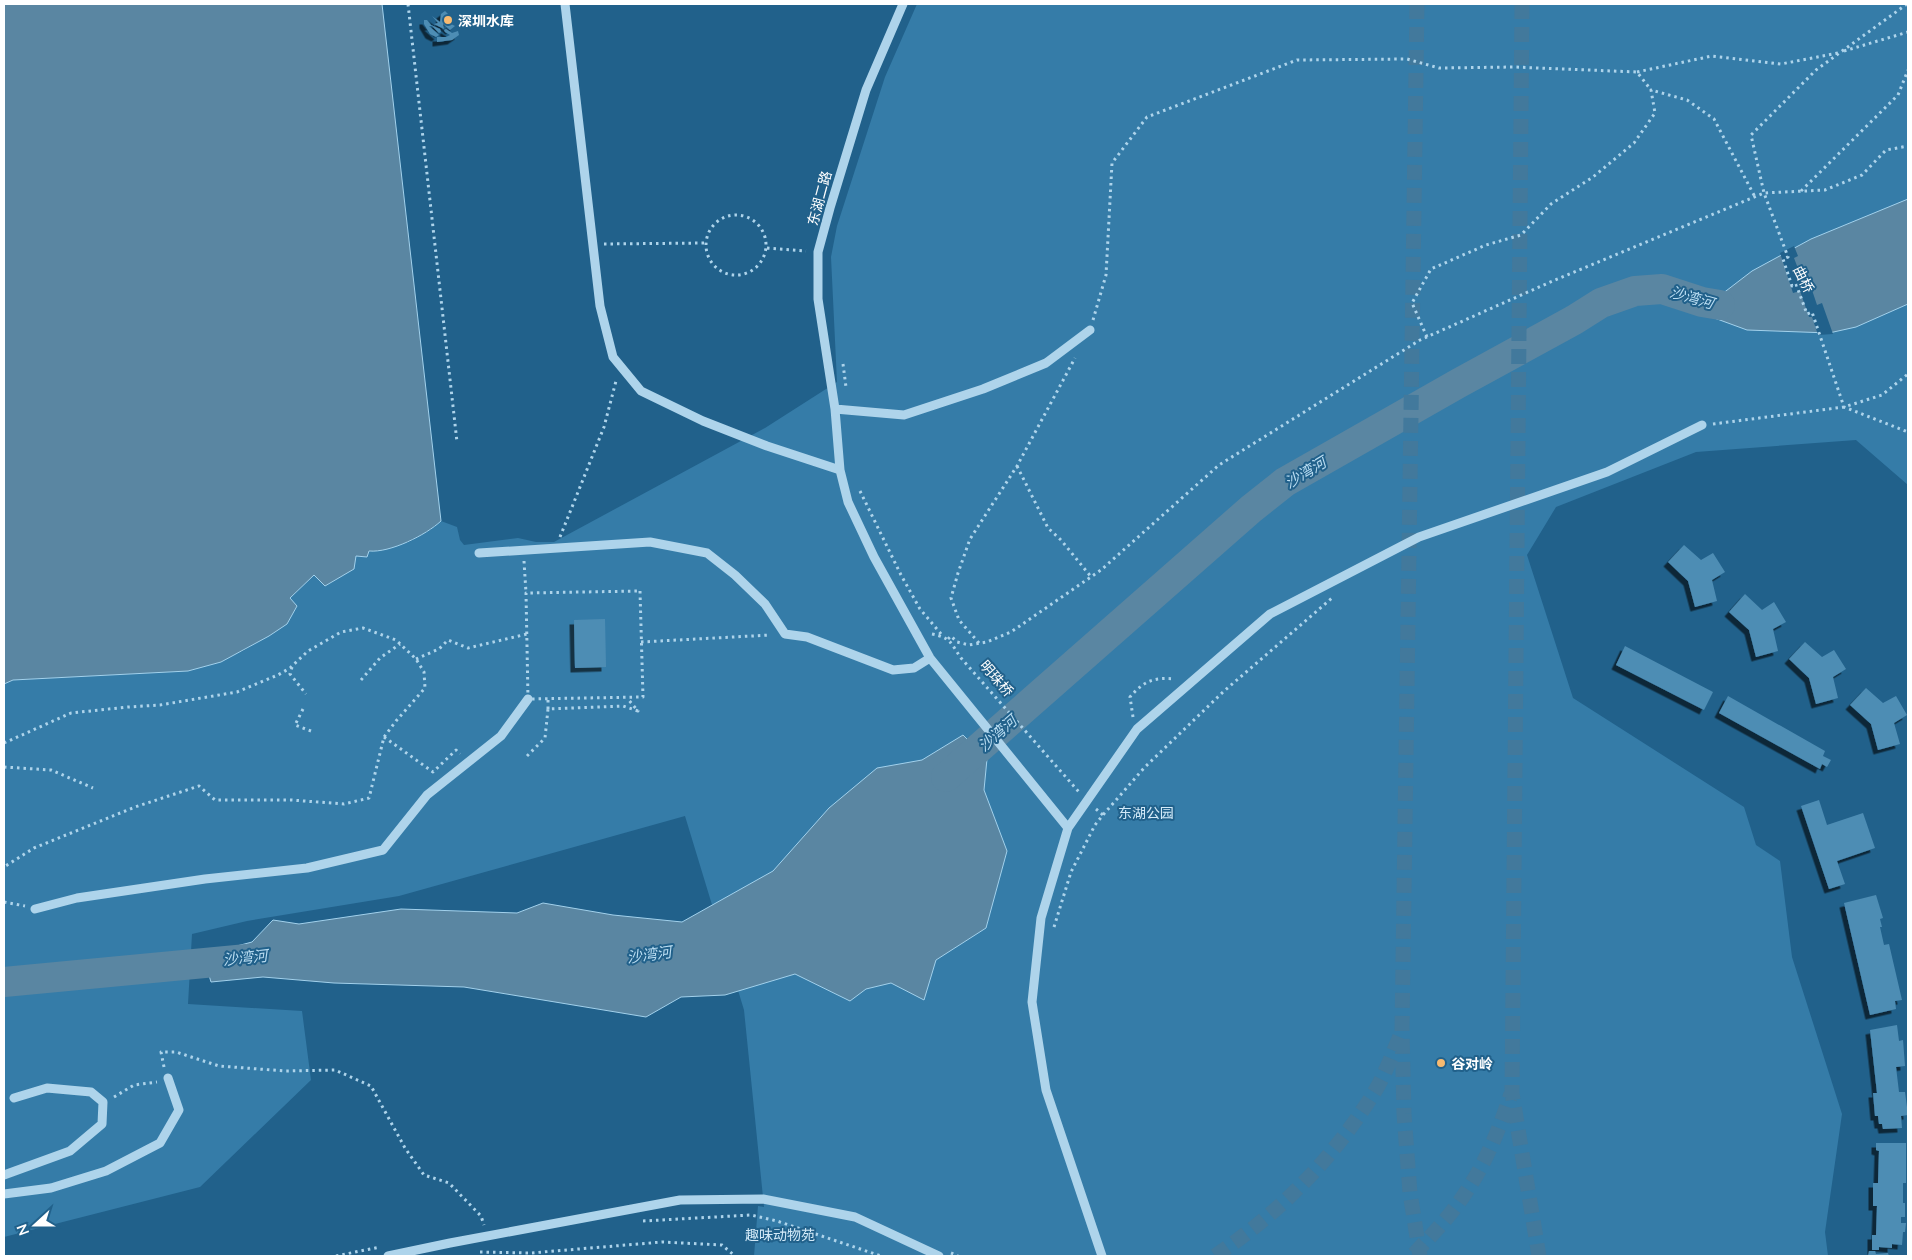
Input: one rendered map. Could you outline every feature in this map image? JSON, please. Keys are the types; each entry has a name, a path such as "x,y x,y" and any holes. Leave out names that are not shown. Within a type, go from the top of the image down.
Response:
{"street":[{"path":"565,4 600,306 613,356 640,391 703,421 767,446 840,470"},
{"name":"东湖二路","path":"903,4 866,90 834,192 818,252 818,299 835,410 840,470 848,502 874,558 930,658 1068,828"},
{"path":"835,410 904,415 983,390 1046,362 1090,330"},
{"path":"1102,1256 1046,1090 1032,1002 1041,918 1068,828 1137,729 1270,614 1419,537 1607,472 1702,425"},
{"path":"479,553 650,542 706,553 735,575 764,604 785,634 807,638 892,670 914,668 930,658"},
{"path":"35,908 77,898 204,879 307,868 383,850 427,795 501,736 528,699"},
{"path":"4,1194 51,1188 97,1174 160,1143 180,1110 168,1078"},
{"path":"4,1175 70,1151 102,1124 103,1102 91,1092 47,1088 14,1098"},
{"path":"388,1256 680,1200 763,1199 855,1217 940,1256"}],"path":[{"path":"408,4 457,442"},
{"path":"1764,193 1750,135 1816,70 1907,4"},
{"path":"1090,330 1106,275 1112,163 1147,117 1297,60 1407,59 1440,68 1514,67 1637,72 1712,56 1781,64 1842,52 1908,32"},
{"path":"1801,191 1898,95 1908,70"},
{"path":"1427,337 1412,303 1431,269 1486,245 1521,235 1551,204 1593,177 1634,143 1655,113 1651,90 1637,72"},
{"path":"1651,90 1687,100 1714,119 1755,197"},
{"path":"857,494 857,488 920,609 942,635 948,639 951,636 957,642 969,645 979,643 1011,632 1092,578 1219,465 1427,337 1555,280 1764,193 1825,190 1862,175 1886,150 1908,146"},
{"name":"曲桥","path":"1764,193 1788,257 1782,259 1792,286 1796,284 1807,314 1812,312 1844,407"},
{"path":"729,215 739,215 748,217 756,222 766,238 767,248 765,256 755,269 740,276 732,276 724,274 712,264 708,258 706,243 708,233 720,219 729,215"},
{"path":"594,244 706,243"},
{"path":"767,248 818,252"},
{"path":"979,643 959,620 950,598 970,539 1017,466 1076,356"},
{"path":"842,359 849,411"},
{"path":"557,547 604,427 614,394 619,364"},
{"path":"1702,425 1844,407 1882,395 1908,374"},
{"path":"1844,407 1908,432"},
{"path":"1017,466 1048,528 1061,540 1092,578"},
{"path":"524,550 528,699 643,697 640,590 526,593"},
{"path":"1053,930 1071,872 1095,825 1103,815 1144,768 1223,692 1335,595"},
{"path":"4,743 71,714 128,706 160,705 237,692 278,675 308,651 341,632 363,628 396,640 416,659 424,672 425,688 384,737 369,798 344,804 291,800 215,800 199,786 135,807 34,848 4,867"},
{"path":"925,631 931,634 942,635"},
{"path":"416,659 439,649 448,640 468,648 526,634"},
{"path":"641,642 785,634"},
{"name":"明珠桥","path":"948,639 961,658 1072,785"},
{"path":"361,680 380,658 400,644"},
{"path":"294,664 290,674 306,694"},
{"path":"1137,729 1133,718 1130,697 1140,685 1153,679 1172,679 1190,682"},
{"path":"548,709 623,706 638,711 627,697"},
{"path":"527,756 545,738 548,699"},
{"path":"304,709 295,725 311,731"},
{"path":"384,737 432,772 456,750"},
{"path":"4,767 51,770 93,788"},
{"path":"4,902 35,908"},
{"path":"103,1102 134,1085 168,1078 161,1052 176,1052 219,1066 285,1071 336,1070 372,1086 405,1148 424,1175 448,1182 481,1216 488,1236"},
{"path":"639,1221 752,1216 777,1221 881,1256"},
{"path":"476,1251 531,1253 662,1242 722,1244 735,1256"}],"green space":[{"name":"东湖公园","path":"917,4 1908,4 1908,485 1856,440 1696,452 1556,507 1527,555 1573,698 1744,807 1756,845 1780,861 1792,957 1842,1114 1825,1232 1828,1256 754,1256 758,1206 764,1207 744,1010 685,816 399,896 247,921 192,934 188,1004 302,1011 311,1080 200,1187 4,1237 4,684 13,680 188,671 243,651 287,624 290,598 314,575 325,586 356,555 409,542 441,521 457,527 460,540 464,545 518,538 536,542 554,542 765,428 837,382 831,257 837,226 885,77"}],"water":[{"path":"4,4 382,4 441,521 407,542 387,549 369,551 367,557 356,556 354,569 325,586 314,575 290,598 297,606 287,624 221,662 188,671 13,680 4,684"},
{"path":"1908,199 1908,304 1856,327 1829,333 1747,330 1668,301 1695,287 1722,294 1752,271 1811,239"},
{"path":"963,735 987,759 984,790 1007,851 986,928 936,960 924,1000 891,983 866,989 850,1001 795,974 725,995 681,997 646,1017 464,987 334,983 263,977 211,982 203,955 252,942 273,920 299,924 401,909 517,913 543,903 613,915 682,922 773,871 829,808 877,768 922,760"}],"pier":[{"path":"1794,246 1798,256 1794,258 1802,279 1808,278 1817,305 1822,303 1833,334 1818,335 1812,317 1809,317 1800,291 1793,293 1780,253"}],"building":[{"name":"深圳水库","path":"445,11 449,15 447,18 444,17 444,20 450,18 454,20 452,24 450,21 446,23 448,26 451,24 455,26 450,30 443,24 444,29 434,24 438,23 432,16 440,22 441,14"},
{"name":"深圳水库","path":"424,20 440,29 441,32 439,33 432,26 429,26 439,35 436,37 430,34 424,24"},
{"name":"深圳水库","path":"446,29 452,33 458,31 459,35 452,40 437,42 437,37 450,35 445,32 444,30"},
{"path":"1684,545 1701,560 1713,553 1725,572 1712,580 1717,601 1695,607 1688,581 1668,562"},
{"path":"1745,594 1762,610 1774,602 1786,622 1773,629 1778,651 1756,657 1749,630 1729,612"},
{"path":"605,619 606,667 575,668 574,620"},
{"path":"1805,642 1822,657 1834,650 1846,669 1833,677 1838,698 1816,704 1809,678 1789,659"},
{"path":"1625,646 1713,692 1704,710 1616,665"},
{"path":"1866,688 1883,703 1896,696 1907,715 1894,723 1900,744 1878,750 1871,724 1850,705"},
{"path":"1728,696 1825,751 1823,756 1831,760 1827,767 1822,764 1820,769 1719,713"},
{"path":"1819,800 1827,825 1863,813 1875,848 1837,861 1845,884 1829,889 1801,806"},
{"path":"1876,895 1883,918 1880,919 1882,927 1880,927 1884,945 1889,944 1902,1000 1895,1001 1896,1009 1870,1015 1844,903"},
{"path":"1897,1025 1899,1041 1903,1040 1905,1066 1896,1067 1899,1092 1905,1092 1908,1115 1901,1116 1902,1128 1883,1129 1882,1124 1879,1124 1878,1116 1875,1116 1873,1093 1877,1093 1870,1030"},
{"path":"1876,1143 1906,1143 1906,1183 1903,1183 1905,1217 1901,1217 1901,1223 1906,1223 1902,1245 1892,1244 1892,1248 1879,1247 1879,1250 1872,1250 1872,1235 1876,1235 1877,1206 1873,1206 1873,1183 1878,1183 1879,1151 1876,1150"},
{"path":"1869,1251 1875,1251 1876,1254 1888,1253 1889,1256 1868,1256"}],"waterway":[{"name":"沙湾河","path":"946,777 1251,509 1285,482 1601,303 1635,291 1662,289 1702,302 1720,305"},
{"name":"沙湾河","path":"4,982 247,959"}],"tunnel":[{"path":"1417,4 1402,1030 1404,1114 1410,1193 1420,1256"},
{"path":"1522,4 1512,1093 1539,1256"},
{"path":"1215,1256 1282,1204 1302,1185 1339,1143 1376,1089 1401,1034"},
{"path":"1414,1254 1449,1215 1475,1178 1492,1143 1511,1094"}],"place":[{"name":"深圳水库","path":"448,20"},
{"name":"谷对岭","path":"1441,1063"}],"park label":[{"name":"趣味动物苑","path":"780,1234"}]}
